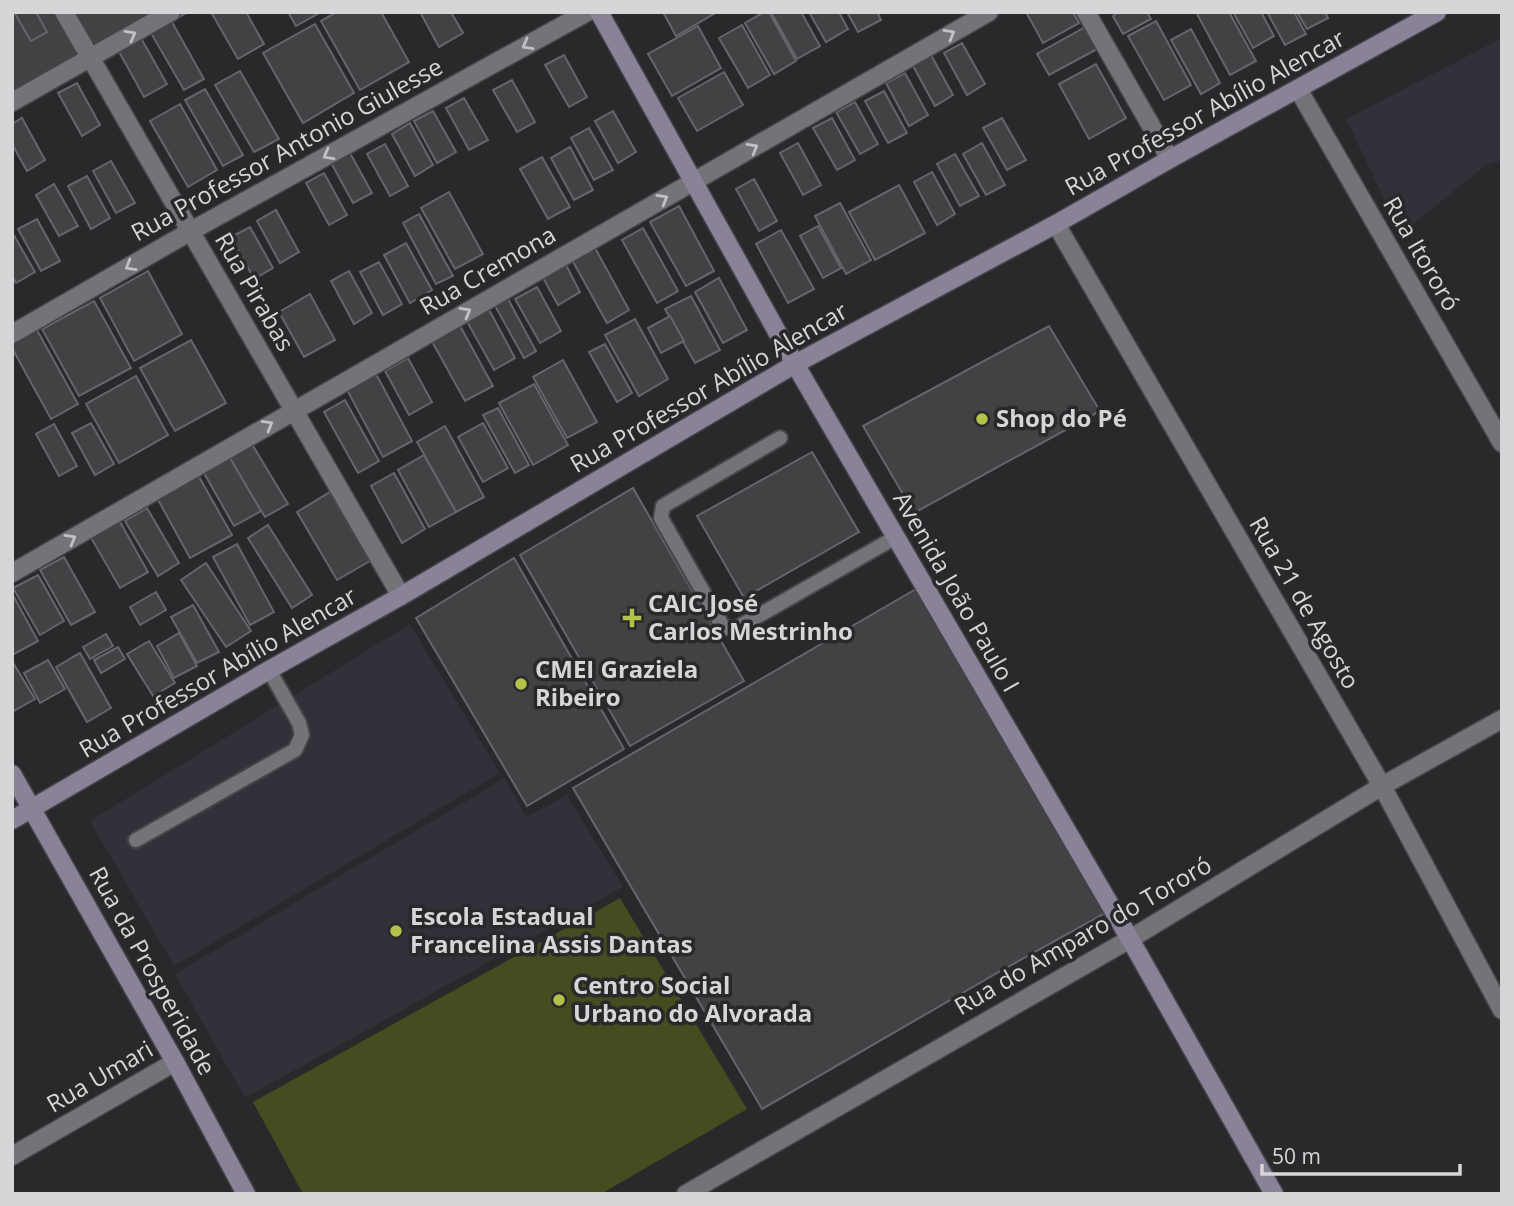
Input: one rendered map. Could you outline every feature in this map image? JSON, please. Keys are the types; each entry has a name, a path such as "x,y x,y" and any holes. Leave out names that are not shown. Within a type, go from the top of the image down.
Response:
{"street":[{"name":"Rua Pirabas","path":"64,12 401,596"},
{"path":"12,102 171,12"},
{"name":"Rua Professor Antonio Giulesse","path":"12,334 191,231 587,12"},
{"name":"Avenida João Paulo I","path":"598,12 795,363 1130,939 1274,1194"},
{"name":"Rua Cremona","path":"12,573 989,12"},
{"path":"1086,12 1170,159"},
{"name":"Rua Professor Abílio Alencar","path":"12,820 401,596 795,363 1056,224 1437,12"},
{"name":"Rua Itororó","path":"1298,89 1502,443"},
{"name":"Rua 21 de Agosto","path":"1056,224 1381,786 1502,1010"},
{"name":"Rua do Amparo do Tororó","path":"686,1194 1130,939 1381,786 1502,719"},
{"name":"Rua da Prosperidade","path":"12,774 175,1062 246,1194"},
{"name":"Rua Umari","path":"12,1156 175,1062"}],"lane":[{"path":"780,438 663,506 661,519 723,627 735,629 896,537"},
{"path":"136,840 295,750 302,735 299,723 269,670"}],"shaded area":[{"path":"1502,38 1502,160 1486,165 1401,234 1346,119"},
{"path":"410,624 500,773 174,966 90,821"},
{"name":"Escola Estadual Francelina Assis Dantas","path":"505,778 526,817 567,795 623,887 245,1098 175,974"}],"green space":[{"name":"Centro Social Urbano do Alvorada","path":"620,898 747,1109 601,1194 303,1194 253,1102"}],"building":[{"path":"12,12 188,12 12,112"},
{"path":"14,12 36,12 47,32 31,41"},
{"path":"211,12 246,12 264,44 238,59"},
{"path":"288,12 321,12 296,26"},
{"path":"337,12 381,12 409,62 360,90 321,21"},
{"path":"420,12 451,12 463,33 439,47"},
{"path":"663,12 717,12 676,36"},
{"path":"769,12 796,61 774,74 745,23"},
{"path":"771,12 801,12 820,46 797,59"},
{"path":"809,12 839,12 848,29 826,42"},
{"path":"847,12 877,12 881,20 858,32"},
{"path":"1026,12 1073,12 1079,23 1043,43"},
{"path":"1119,12 1147,12 1151,19 1123,34 1113,16"},
{"path":"1196,12 1229,12 1256,61 1230,75"},
{"path":"1233,12 1261,12 1274,36 1253,48"},
{"path":"1267,12 1294,12 1306,34 1285,45"},
{"path":"1297,12 1325,12 1328,18 1307,29"},
{"path":"1156,21 1191,85 1164,100 1128,36"},
{"path":"172,22 204,79 184,90 151,33"},
{"path":"315,24 354,93 303,123 263,53"},
{"path":"742,25 770,75 748,88 719,38"},
{"path":"698,26 721,68 672,96 648,54"},
{"path":"1087,26 1099,48 1049,75 1037,54"},
{"path":"1191,29 1220,83 1201,94 1171,40"},
{"path":"141,38 167,84 144,97 118,50"},
{"path":"962,43 985,84 967,95 944,53"},
{"path":"930,53 953,95 935,106 912,64"},
{"path":"564,55 587,97 569,107 545,65"},
{"path":"1096,64 1126,118 1089,139 1059,84"},
{"path":"240,71 279,139 254,152 215,85"},
{"path":"724,72 743,105 697,131 678,98"},
{"path":"905,73 928,115 909,126 886,83"},
{"path":"512,80 535,122 517,132 493,90"},
{"path":"77,83 100,125 82,136 58,93"},
{"path":"205,89 243,155 223,166 185,100"},
{"path":"884,91 907,133 888,143 865,101"},
{"path":"464,98 488,140 469,150 446,108"},
{"path":"855,102 878,144 860,154 836,112"},
{"path":"180,104 217,170 188,187 150,121"},
{"path":"433,111 456,152 437,163 414,121"},
{"path":"613,111 636,152 618,163 595,121"},
{"path":"22,118 45,160 27,171 12,144 12,124"},
{"path":"832,118 855,160 837,170 813,128"},
{"path":"1002,118 1026,160 1007,170 983,128"},
{"path":"410,123 433,165 415,176 392,134"},
{"path":"589,128 613,170 594,180 571,138"},
{"path":"798,143 821,185 803,195 780,153"},
{"path":"982,143 1005,185 986,195 963,154"},
{"path":"385,144 408,186 390,196 367,154"},
{"path":"570,147 593,190 574,200 551,158"},
{"path":"349,151 372,193 353,203 330,161"},
{"path":"955,154 979,196 960,206 937,164"},
{"path":"542,157 570,207 548,219 520,169"},
{"path":"111,161 135,203 116,213 93,171"},
{"path":"932,172 955,214 937,225 914,182"},
{"path":"324,173 347,215 329,225 306,183"},
{"path":"87,176 110,218 91,229 68,186"},
{"path":"754,179 777,221 759,231 736,189"},
{"path":"54,184 78,226 59,236 36,195"},
{"path":"899,185 925,233 875,260 849,212"},
{"path":"449,192 483,254 455,269 421,208"},
{"path":"840,203 871,260 846,274 815,216"},
{"path":"679,206 714,271 686,286 650,222"},
{"path":"276,210 299,252 280,263 257,221"},
{"path":"419,214 453,276 436,284 403,223"},
{"path":"37,219 60,261 41,271 18,229"},
{"path":"818,226 841,268 823,278 800,236"},
{"path":"250,227 273,268 254,279 231,237"},
{"path":"643,228 678,291 657,303 622,240"},
{"path":"781,230 814,289 788,303 756,244"},
{"path":"12,232 35,272 16,283 12,276"},
{"path":"406,243 432,290 410,303 384,255"},
{"path":"594,246 629,310 607,323 571,258"},
{"path":"379,262 402,304 383,315 360,272"},
{"path":"565,263 580,292 558,305 542,276"},
{"path":"148,271 182,334 134,361 100,298"},
{"path":"349,271 372,313 354,324 331,281"},
{"path":"719,278 747,330 723,343 695,292"},
{"path":"537,287 561,331 540,343 515,299"},
{"path":"310,294 335,340 304,357 279,312"},
{"path":"691,296 720,350 695,363 665,309"},
{"path":"507,297 536,351 524,358 494,304"},
{"path":"94,301 131,368 79,396 42,329"},
{"path":"487,306 515,358 494,370 465,318"},
{"path":"670,316 684,341 661,353 648,328"},
{"path":"635,319 668,379 639,396 605,335"},
{"path":"458,322 493,386 465,401 430,338"},
{"name":"Shop do Pé","path":"1049,326 1100,411 914,513 863,426"},
{"path":"37,330 78,404 51,419 12,348 12,344"},
{"path":"191,340 226,403 175,431 140,368"},
{"path":"605,344 632,393 617,402 589,352"},
{"path":"408,358 432,402 409,415 385,371"},
{"path":"563,360 597,422 567,438 533,377"},
{"path":"375,372 412,441 383,457 346,388"},
{"path":"136,376 168,435 119,463 86,404"},
{"path":"534,384 568,445 533,465 499,403"},
{"path":"345,400 379,461 358,473 324,412"},
{"path":"498,408 529,465 515,473 483,415"},
{"path":"91,423 114,464 95,475 72,433"},
{"path":"483,423 508,468 483,482 458,437"},
{"path":"54,424 77,466 59,476 36,434"},
{"path":"445,426 484,497 456,512 417,442"},
{"path":"250,441 288,504 265,517 227,455"},
{"path":"812,452 859,532 744,598 697,516"},
{"path":"424,455 456,512 429,527 398,470"},
{"path":"230,458 261,511 234,526 204,473"},
{"path":"394,473 425,529 402,543 371,486"},
{"path":"198,475 232,535 190,558 157,498"},
{"name":"CAIC José Carlos Mestrinho","path":"633,488 744,681 630,746 520,555"},
{"path":"330,492 370,561 337,580 297,512"},
{"path":"147,508 179,563 158,576 125,521"},
{"path":"119,520 148,572 120,588 90,536"},
{"path":"268,525 312,595 292,608 248,538"},
{"path":"237,544 274,612 250,625 213,557"},
{"path":"64,557 95,612 71,625 40,570"},
{"name":"CMEI Graziela Ribeiro","path":"514,558 624,749 527,806 416,618"},
{"path":"206,563 251,631 226,647 181,580"},
{"path":"38,575 64,621 40,635 13,588"},
{"path":"921,586 1107,912 762,1109 573,788"},
{"path":"156,592 166,610 140,625 130,607"},
{"path":"14,597 38,641 14,654 12,599"},
{"path":"193,605 219,652 197,663 171,617"},
{"path":"179,633 197,666 174,678 157,646"},
{"path":"106,634 113,646 90,659 83,647"},
{"path":"149,641 175,683 153,696 127,654"},
{"path":"118,647 125,659 101,673 94,660"},
{"path":"80,653 111,708 87,722 56,667"},
{"path":"48,660 65,689 40,703 24,673"},
{"path":"12,661 35,699 12,712"}],"place":[{"name":"Shop do Pé","path":"982,419"},
{"name":"CAIC José Carlos Mestrinho","path":"632,618"},
{"name":"CMEI Graziela Ribeiro","path":"521,684"},
{"name":"Escola Estadual Francelina Assis Dantas","path":"396,931"},
{"name":"Centro Social Urbano do Alvorada","path":"559,1000"}]}
